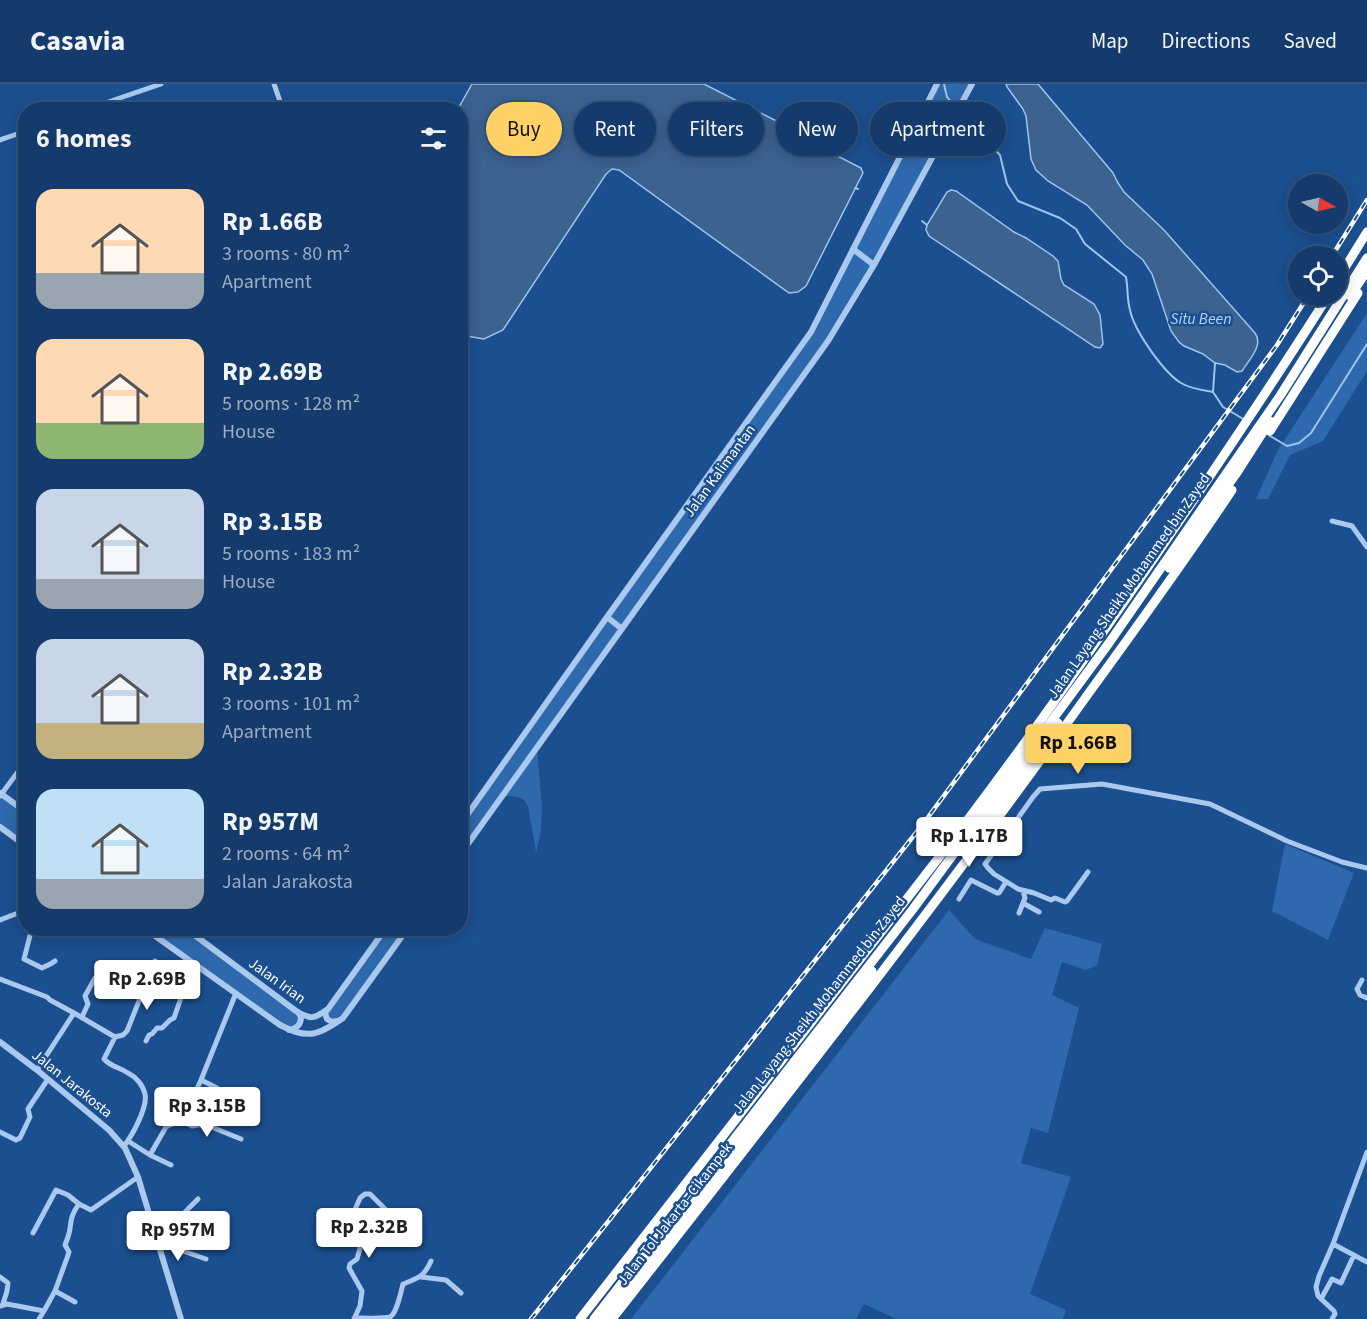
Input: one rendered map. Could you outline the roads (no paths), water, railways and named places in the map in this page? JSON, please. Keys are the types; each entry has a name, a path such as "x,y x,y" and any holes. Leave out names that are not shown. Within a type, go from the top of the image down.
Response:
{"highway":[{"path":"1348,263 1367,232"},
{"name":"Jalan Layang Sheikh Mohammed bin Zayed","path":"594,1319 913,909 1109,643 1280,396 1367,258"},
{"name":"Jalan Layang Sheikh Mohammed bin Zayed","path":"602,1319 849,1001 1025,769 1236,474 1367,271"},
{"name":"Jalan Tol Jakarta–Cikampek","path":"612,1319 834,1035 1043,757 1220,507 1367,278"},
{"name":"Jalan Tol Jakarta–Cikampek","path":"580,1319 941,855 1098,640 1260,404 1322,306"}],"street":[{"path":"108,102 161,84"},
{"path":"274,84 280,102"},
{"name":"Jalan Kalimantan","path":"928,102 937,84"},
{"name":"Jalan Kalimantan","path":"962,102 972,84"},
{"path":"0,140 18,134"},
{"name":"Jalan Kalimantan","path":"468,814 811,332 900,156"},
{"name":"Jalan Kalimantan","path":"468,844 828,341 874,265 932,156"},
{"path":"852,249 874,265"},
{"path":"1332,521 1352,526 1367,547"},
{"path":"607,617 622,629"},
{"path":"18,772 1,794 18,806"},
{"path":"1088,872 1066,902 1023,891 994,874 985,864 1036,793 1044,788 1096,784 1210,804 1287,841 1342,862 1367,868"},
{"path":"0,827 18,840"},
{"path":"959,899 971,880 997,893 1006,882"},
{"path":"1019,913 1025,898 1023,891"},
{"path":"1023,903 1039,912"},
{"path":"0,920 18,912"},
{"path":"30,936 24,959 42,968 55,961"},
{"path":"155,936 280,1025 289,1030 308,1034 317,1034 343,1018 402,936"},
{"name":"Jalan Irian","path":"196,936 297,1012 316,1018 327,1009"},
{"path":"343,1018 333,1022 328,1020 325,1013 380,936"},
{"path":"155,961 127,1031 115,1038 104,1059 109,1065 131,1074 145,1094 142,1112 126,1143 171,1165"},
{"path":"146,1041 157,1028 162,1028 174,1018 195,965"},
{"path":"82,1017 88,1004 85,996 95,978"},
{"path":"0,979 47,997 115,1038"},
{"path":"1362,980 1357,989 1360,995 1367,998"},
{"path":"150,1155 166,1127 182,1121 236,993"},
{"path":"289,1030 297,1027 300,1022 300,1014 297,1012"},
{"path":"37,1070 74,1013"},
{"name":"Jalan Jarakosta","path":"0,1042 126,1143 181,1319"},
{"path":"0,1132 16,1140 20,1138 30,1117 28,1109 48,1079"},
{"path":"201,1080 217,1088"},
{"path":"182,1121 192,1126 204,1124 241,1139"},
{"path":"1332,1319 1334,1311 1321,1299 1316,1287 1366,1156"},
{"path":"33,1233 56,1190 91,1210 138,1177"},
{"path":"386,1210 370,1194 363,1195 354,1212 342,1227 361,1244 357,1259 350,1264 349,1268 362,1291 360,1306 355,1318 390,1317 403,1284 421,1277 446,1280 461,1293"},
{"path":"198,1199 157,1241 206,1259"},
{"path":"39,1319 55,1291 69,1252 65,1245 73,1212 79,1204"},
{"path":"1333,1244 1367,1262"},
{"path":"1321,1299 1332,1279 1341,1283 1354,1255"},
{"path":"421,1277 430,1261"},
{"path":"0,1277 8,1283 8,1291 2,1305 44,1311"},
{"path":"55,1291 75,1302"}],"water":[{"path":"472,84 704,84 739,102 668,102 668,156 764,156 764,115 776,121 776,156 838,156 861,168 863,173 806,286 798,292 789,293 619,170 612,169 606,174 503,330 484,339 468,336 468,102 462,102"},
{"name":"Situ Been","path":"1006,84 1038,84 1113,173 1124,192 1164,230 1255,333 1257,347 1242,371 1237,372 1225,365 1215,363 1179,342 1171,331 1152,274 1143,260 1125,245 1087,205 1048,181 1036,170 1031,159 1026,116"},
{"path":"956,191 1058,261 1064,285 1094,304 1100,315 1103,344 1100,348 1095,347 929,236 926,230 927,225 947,192"}],"waterway":[{"path":"944,84 947,97 1000,155 1007,184 1018,201 1060,218 1076,229 1085,244 1126,277 1128,302 1137,328 1166,370 1185,385 1213,392 1223,407 1245,420"},
{"path":"922,221 927,225"},
{"path":"1267,434 1287,446 1299,443 1311,433 1367,344"},
{"path":"1213,392 1215,363"}],"railway":[{"path":"1338,246 1367,200"},
{"path":"531,1319 923,824 1277,345 1302,306"}]}
